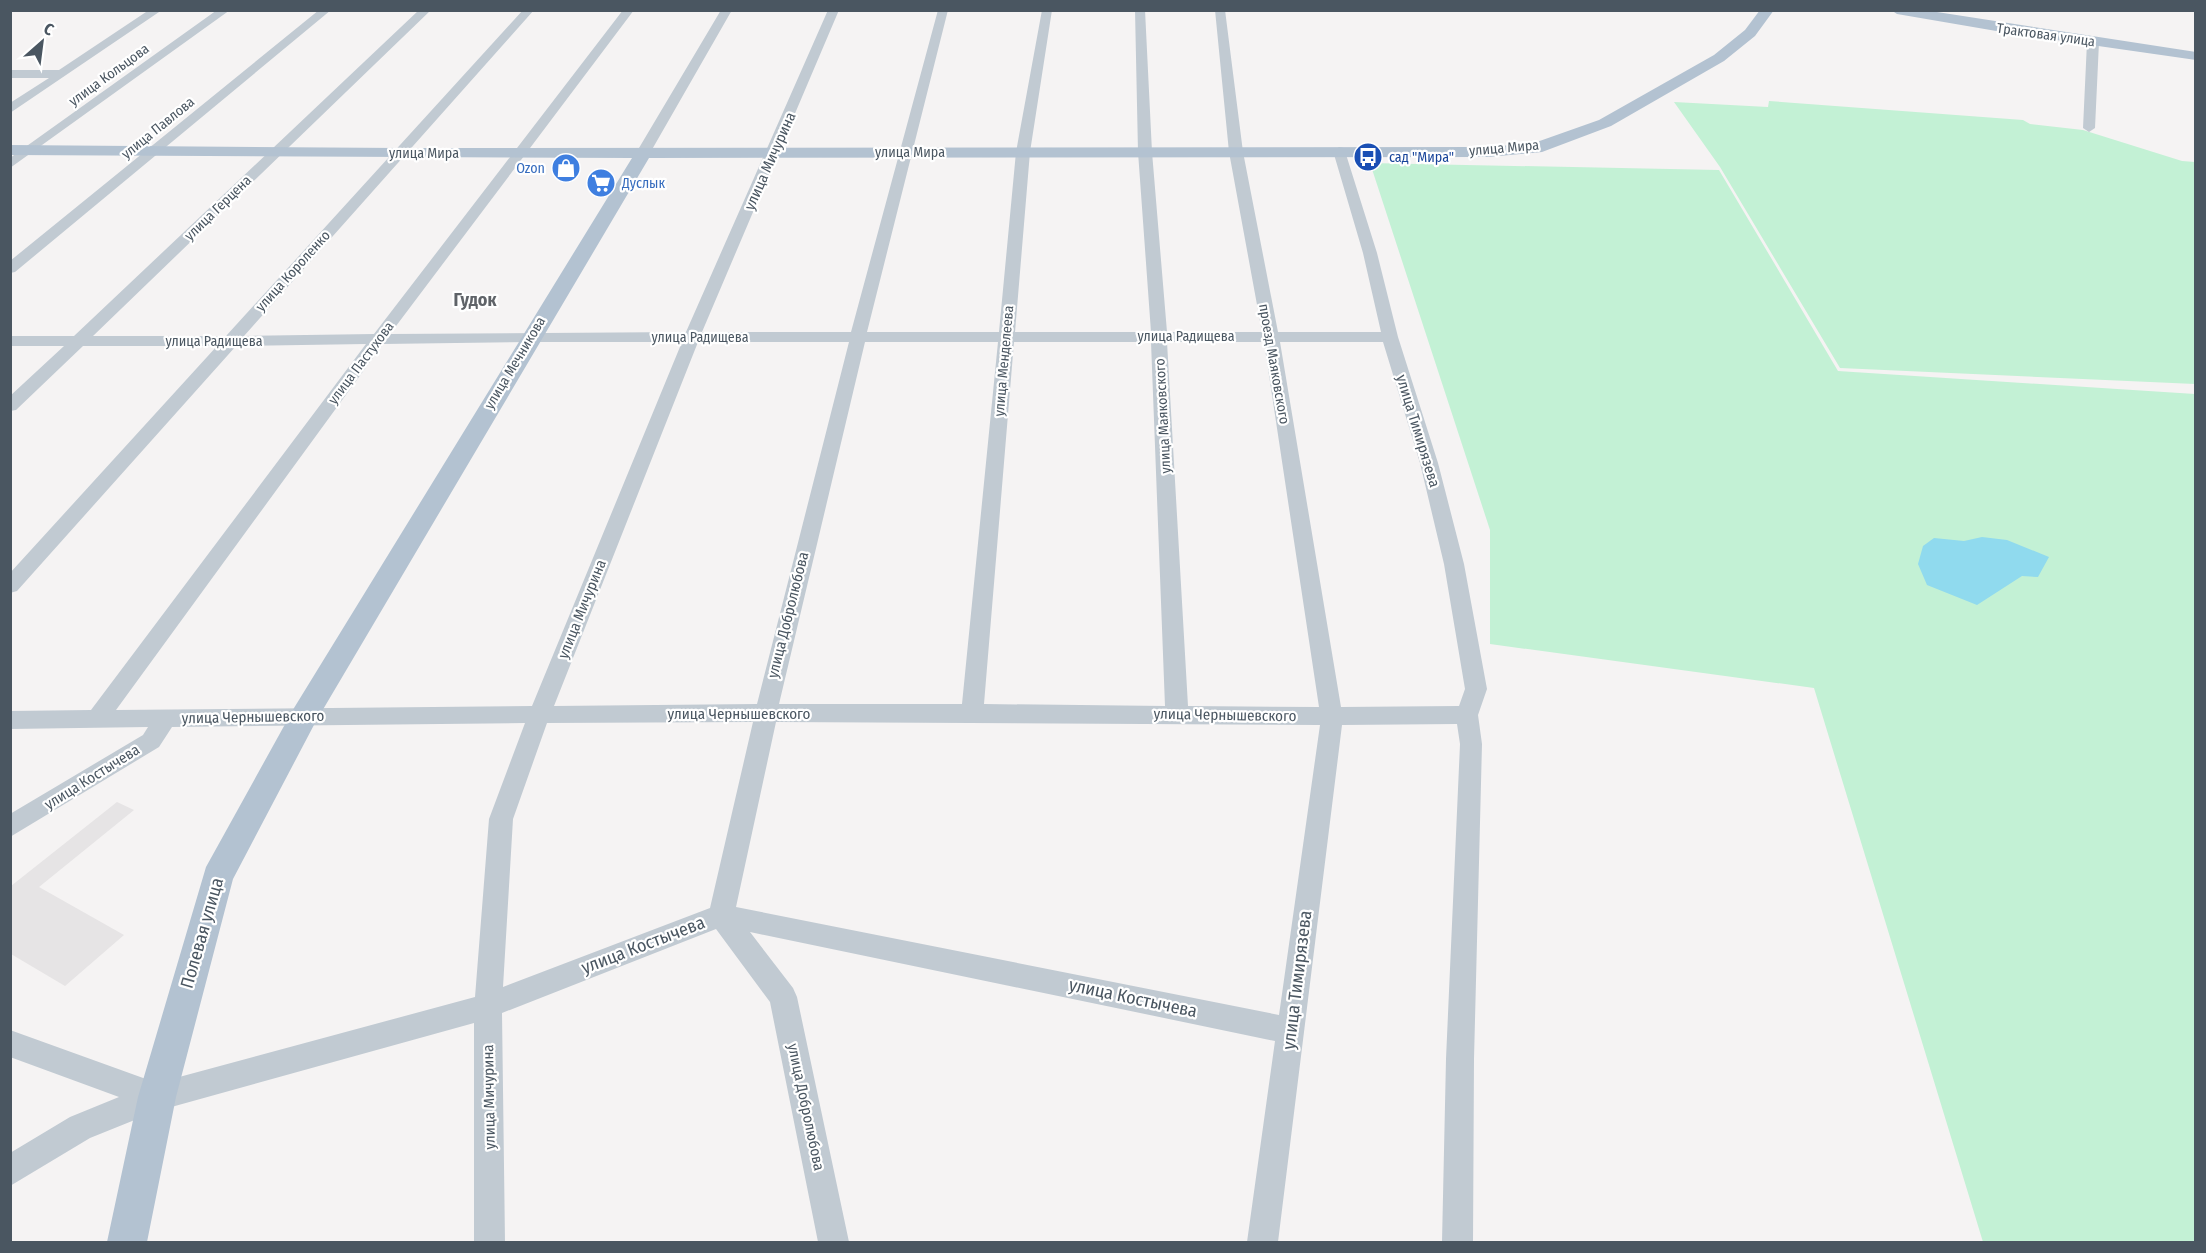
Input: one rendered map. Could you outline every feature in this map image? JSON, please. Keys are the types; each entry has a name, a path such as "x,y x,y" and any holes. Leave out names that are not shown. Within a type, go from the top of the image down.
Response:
{"main road":[{"name":"улица Мира","path":"10,150 400,153 1488,152 1536,148 1605,123 1719,58 1750,33 1768,10"},
{"name":"Трактовая улица","path":"1897,10 2093,42 2196,56"},
{"name":"улица Мечникова","path":"304,716 643,153"},
{"name":"Полевая улица","path":"127,1242 157,1097 217,877 304,716"}],"street":[{"path":"10,109 157,10"},
{"name":"улица Кольцова","path":"10,164 225,10"},
{"name":"улица Павлова","path":"10,269 326,10"},
{"name":"улица Герцена","path":"10,406 81,341 274,152 426,10"},
{"name":"улица Короленко","path":"10,586 529,10"},
{"name":"улица Пастухова","path":"97,719 379,338 628,10"},
{"name":"улица Мечникова","path":"643,153 727,10"},
{"name":"улица Мичурина","path":"490,1242 488,1006 501,819 538,715 692,336 774,153 834,10"},
{"name":"улица Добролюбова","path":"833,1242 783,997 721,915 764,714 857,337 942,10"},
{"name":"улица Менделеева","path":"972,713 1023,152 1047,10"},
{"name":"улица Маяковского","path":"1140,10 1145,152 1159,336 1177,713"},
{"name":"проезд Маяковского","path":"1220,10 1236,152 1271,337 1332,718"},
{"path":"2089,128 2093,42"},
{"path":"10,74 62,74"},
{"name":"улица Тимирязева","path":"1339,151 1371,253 1390,337 1429,463 1454,564 1476,689 1467,715"},
{"name":"улица Радищева","path":"10,341 692,336 1390,337"},
{"name":"улица Чернышевского","path":"10,720 304,716 972,713 1177,713 1332,718 1467,715"},
{"path":"1458,1242 1460,1047 1471,744 1467,715"},
{"name":"улица Костычева","path":"10,827 151,741 166,718"},
{"name":"улица Тимирязева","path":"1263,1242 1332,718"},
{"name":"улица Костычева","path":"157,1097 488,1006 721,915 1291,1031"},
{"path":"10,1043 157,1097"},
{"path":"10,1171 80,1126 157,1097"}],"shaded area":[{"path":"117,802 134,810 39,887 124,935 65,986 11,954 11,886"}],"green space":[{"path":"1769,101 2023,120 2030,124 2083,130 2182,161 2195,162 2195,384 1840,368 1720,167 1674,102 1768,107"},
{"path":"1370,163 1719,170 1838,371 2195,394 2195,1242 1983,1242 1814,688 1490,644 1490,530"}],"water":[{"path":"1982,537 2007,540 2049,557 2038,577 2022,576 1977,605 1927,585 1918,564 1923,546 1934,538 1964,541"}],"place":[{"name":"сад \"Мира\"","path":"1368,157"},
{"name":"Ozon","path":"566,168"},
{"name":"Дуслык","path":"601,183"}],"district":[{"name":"Гудок","path":"475,300"}]}
